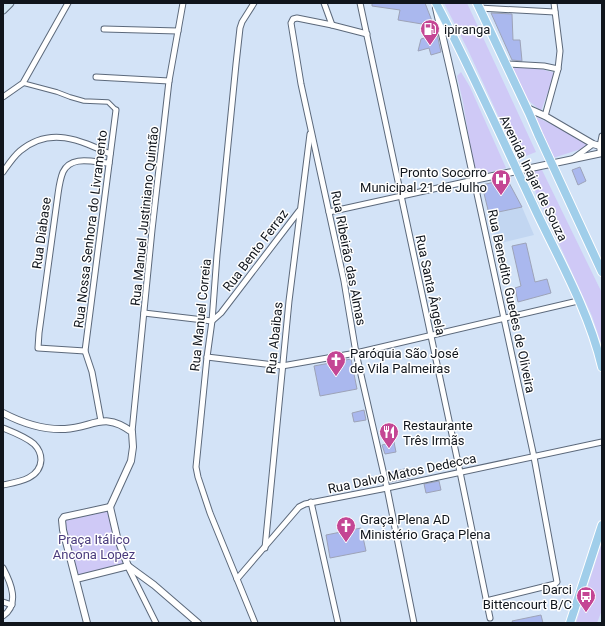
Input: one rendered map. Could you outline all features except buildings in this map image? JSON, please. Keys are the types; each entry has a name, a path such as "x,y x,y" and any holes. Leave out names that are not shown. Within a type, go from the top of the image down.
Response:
{"main road":[{"path":"3,10 10,3"},
{"name":"Avenida Inajar de Souza","path":"435,3 517,170 578,301 591,331 602,367"},
{"name":"Avenida Inajar de Souza","path":"478,6 527,108 602,272"},
{"path":"570,623 602,525"}],"street":[{"path":"3,97 23,83 68,3"},
{"name":"Rua Manuel Justiniano Quintão","path":"132,432 152,230 169,81 183,3"},
{"name":"Rua Manuel Correia","path":"254,3 240,28 196,472 210,513 255,623"},
{"path":"324,3 332,25"},
{"name":"Rua Santa Ângela","path":"360,3 490,618"},
{"name":"Rua Benedito Guedes de Oliveira","path":"435,3 456,93 534,457 557,582 555,584 486,600"},
{"path":"545,116 558,70 560,50 554,3"},
{"path":"478,6 556,12"},
{"name":"Rua Ribeirão das Almas","path":"367,34 297,18 293,19 291,23 301,84 344,281 356,353 387,488 414,623"},
{"path":"104,29 178,31"},
{"path":"506,64 544,66 558,70"},
{"path":"96,77 169,81"},
{"path":"23,83 84,101 108,102 116,110"},
{"path":"527,108 545,116 593,144 601,151"},
{"name":"Rua Nossa Senhora do Livramento","path":"85,351 116,110"},
{"name":"Rua Abaibas","path":"265,548 282,366 300,210 311,131"},
{"path":"3,172 20,151 31,143 47,138 65,136 85,142 110,154"},
{"path":"601,151 602,136"},
{"path":"571,159 593,144"},
{"path":"330,212 571,159 601,151"},
{"name":"Rua Diabase","path":"85,351 38,348 56,202 62,173 72,162 80,160 109,163"},
{"name":"Rua Bento Ferraz","path":"212,321 221,313 300,210"},
{"path":"207,357 282,366 356,353 578,301"},
{"path":"144,312 212,321"},
{"path":"85,351 92,372 101,422"},
{"path":"3,413 29,425 49,428 66,429 101,422 115,422 123,425 132,432 133,447 131,461 110,507 117,537 128,566 156,623"},
{"path":"3,428 33,443 37,448 41,459 40,467 36,473 29,478 3,486"},
{"name":"Rua Dalvo Matos Dedecca","path":"237,579 299,507 305,504 602,442"},
{"path":"311,502 338,623"},
{"path":"87,623 63,530 63,518 110,507"},
{"path":"76,579 128,566"},
{"path":"128,566 198,623"},
{"path":"3,568 12,588 12,605 8,612 3,616"},
{"path":"3,602 12,605"}],"shaded area":[{"path":"522,207 534,235 496,244 489,214"}],"green space":[{"path":"444,3 467,3 536,152 518,159 468,50"},
{"path":"509,67 534,67 555,73 541,111 523,96"},
{"path":"461,72 470,87 506,168 475,176 463,102 457,76"},
{"path":"530,114 566,131 589,145 550,159"},
{"path":"541,168 602,293 602,346 592,316 526,171"},
{"name":"Praça Itálico Ancona Lopez","path":"110,507 128,566 76,579 63,518"},
{"path":"602,542 602,610 597,623 576,623"}],"place":[{"name":"ipiranga","path":"430,46"},
{"name":"Pronto Socorro Municipal 21 de Julho","path":"501,196"},
{"name":"Paróquia São José de Vila Palmeiras","path":"336,377"},
{"name":"Restaurante Três Irmãs","path":"389,449"},
{"name":"Graça Plena AD Ministério Graça Plena","path":"346,543"},
{"name":"Darci Bittencourt B/C","path":"586,613"}]}
